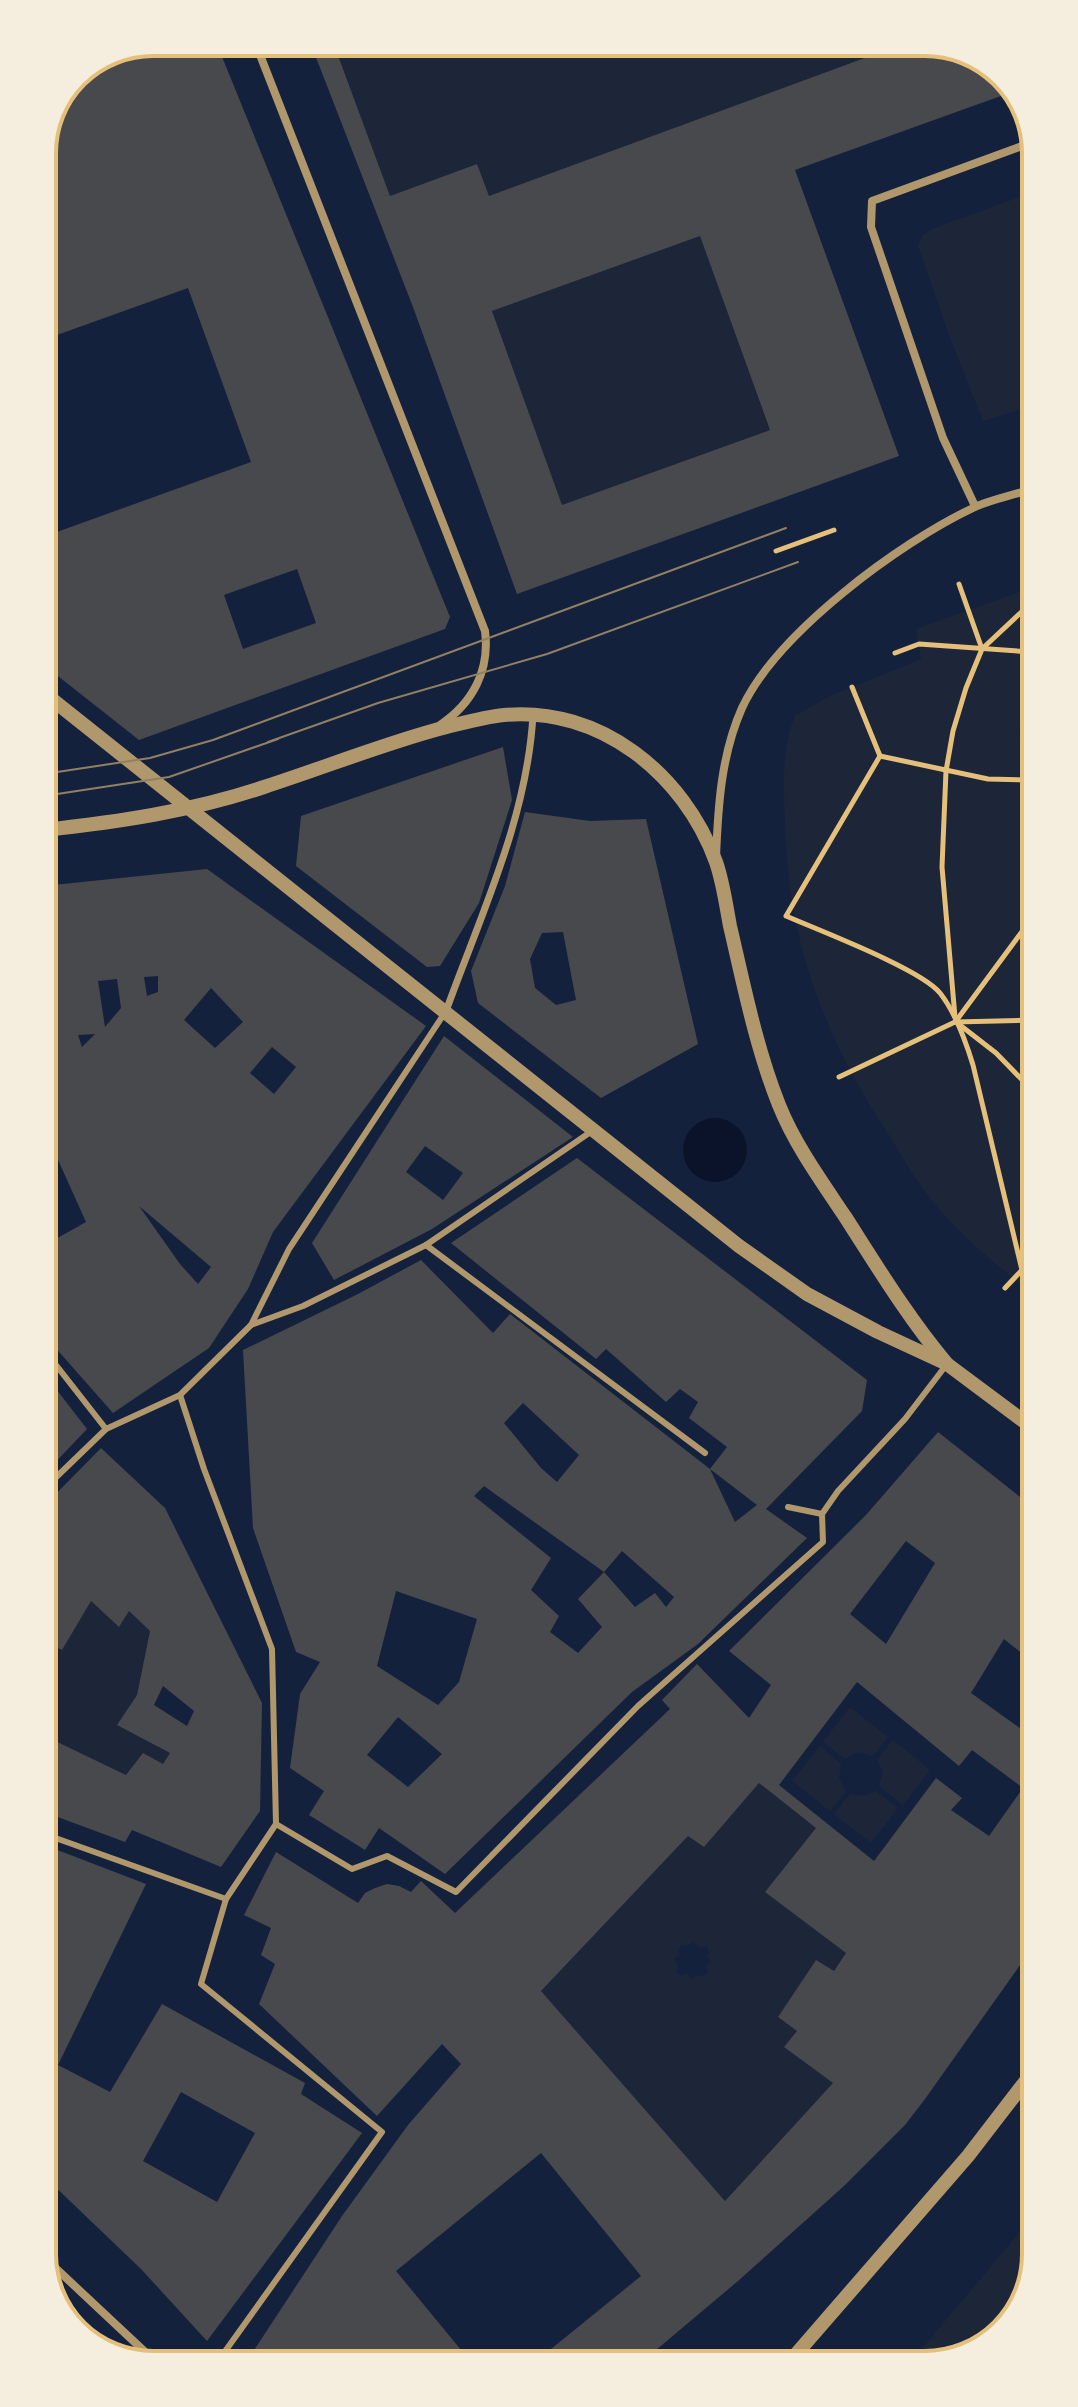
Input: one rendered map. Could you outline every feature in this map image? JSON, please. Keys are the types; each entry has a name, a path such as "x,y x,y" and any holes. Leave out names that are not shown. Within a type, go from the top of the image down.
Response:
{"street":[{"path":"261,56 474,598 486,640 484,667 466,705 432,731"},
{"path":"975,506 943,438 871,227 872,201 1021,146"},
{"path":"716,862 722,784 734,729 758,680 850,586 880,564 975,506 1022,492"},
{"path":"56,703 739,1246 807,1294 947,1364 1022,1420"},
{"path":"56,828 190,809 262,788 396,740 503,715 554,717 595,729 639,754 679,795 716,862 753,1025 779,1106 808,1160 920,1332 947,1364"},
{"path":"446,1011 508,843 526,773 533,715"},
{"path":"799,2351 968,2156 1022,2086"},
{"path":"58,2270 144,2351"}],"lane":[{"path":"56,1477 106,1429 180,1395 251,1325 289,1249 446,1011"},
{"path":"251,1325 303,1306 426,1245 592,1131"},
{"path":"426,1245 705,1453"},
{"path":"276,1824 352,1869 387,1856 456,1892 638,1706 823,1542 822,1514 838,1491 905,1419 947,1364"},
{"path":"56,1365 106,1429"},
{"path":"180,1395 204,1469 272,1649 276,1824 226,1899 201,1984 382,2132 225,2351"},
{"path":"788,1507 822,1514"},
{"path":"56,1838 226,1899"}],"path":[{"path":"776,551 834,530"},
{"path":"959,584 982,649"},
{"path":"1022,611 982,649 966,688 953,731 946,771 942,867 955,1022 996,1053 1022,1080"},
{"path":"895,653 919,644 1022,651"},
{"path":"852,687 880,756"},
{"path":"880,756 946,771 1007,781 1022,780"},
{"path":"880,756 786,916 919,976 940,994 973,1065 1022,1270 1005,1288"},
{"path":"955,1022 1022,932"},
{"path":"839,1077 955,1022 1022,1020"}],"shaded area":[{"path":"338,56 870,56 489,196 477,164 390,196"},
{"path":"1022,196 1022,409 983,421 918,245 922,236 932,229"},
{"path":"700,236 770,430 562,505 492,311"},
{"path":"1022,591 1019,732 1022,778 1022,1285 974,1245 934,1204 865,1096 828,1023 802,948 793,908 784,769 787,741 795,716 830,696 921,659 916,629"},
{"path":"715,1118 733,1124 741,1132 747,1150 741,1168 733,1176 715,1182 697,1176 689,1168 683,1150 689,1132 697,1124"},
{"path":"91,1601 119,1627 129,1611 150,1631 137,1695 118,1725 170,1753 163,1764 126,1775 56,1741 56,1633"},
{"path":"850,1707 888,1737 873,1756 858,1752 845,1759 823,1742"},
{"path":"893,1740 930,1770 903,1805 879,1786 883,1771 877,1760"},
{"path":"820,1746 841,1764 839,1778 846,1791 830,1811 792,1781"},
{"path":"759,1783 816,1828 846,1953 834,1971 816,1960 778,2017 797,2031 785,2046 833,2083 725,2201 541,1991 688,1836 704,1847","holes":["693,1941 699,1948 707,1947 709,1952 707,1956 711,1961 706,1966 708,1972 692,1979 687,1973 681,1975 677,1972 678,1965 674,1959 680,1955 681,1945 688,1946"]},
{"path":"876,1791 898,1808 871,1843 834,1814 850,1794 864,1796"},
{"path":"1022,2230 1019,2279 998,2318 974,2338 956,2346 920,2351"}],"building":[{"path":"153,56 222,56 450,617 445,629 139,740 56,674 56,532 251,462 188,288 56,335 56,146 59,128 76,94 89,80 122,61","holes":["297,569 316,623 243,649 224,595"]},
{"path":"315,56 338,56 390,196 477,164 489,196 870,56 944,58 974,69 994,84 1003,95 795,170 899,456 517,594 413,307","holes":["700,236 770,430 562,505 492,311"]},
{"path":"503,747 512,800 479,903 440,966 427,967 296,866 301,816"},
{"path":"525,812 590,821 646,819 698,1044 601,1098 478,1003 471,971 505,886","holes":["563,932 576,1000 556,1005 535,988 530,959 542,933"]},
{"path":"207,869 426,1026 273,1232 248,1289 209,1348 113,1413 56,1348 56,1239 86,1222 56,1155 56,885","holes":["158,976 158,992 147,996 144,977","117,979 121,1008 105,1027 98,981","211,988 243,1022 215,1048 184,1020","95,1034 82,1047 78,1035","272,1047 296,1067 274,1094 250,1073","139,1206 211,1267 198,1284"]},
{"path":"444,1036 573,1137 432,1229 334,1280 312,1243","holes":["425,1146 463,1173 443,1200 406,1172"]},
{"path":"577,1158 867,1380 862,1411 766,1509 807,1538 698,1644 632,1692 445,1874 379,1828 365,1850 309,1815 324,1791 290,1768 300,1694 320,1662 296,1652 253,1528 243,1350 421,1260 493,1333 510,1314 710,1469 727,1447 689,1418 698,1402 680,1389 666,1402 606,1349 596,1359 451,1243","holes":["523,1403 579,1455 557,1482 541,1468 504,1423","710,1469 757,1505 735,1522","484,1486 604,1572 578,1599 602,1627 578,1653 550,1632 559,1616 531,1590 551,1558 474,1496","622,1551 674,1597 666,1607 655,1593 635,1607 604,1572","396,1591 477,1619 459,1682 438,1705 377,1666","398,1717 442,1754 408,1787 367,1755"]},
{"path":"56,1389 87,1429 56,1462"},
{"path":"938,1432 1022,1498 1022,1653 1004,1639 971,1693 1022,1730 1022,1787 972,1750 959,1766 857,1682 779,1785 874,1861 936,1778 962,1798 951,1810 989,1836 1022,1789 1022,1962 905,2125 844,2186 655,2351 549,2351 641,2276 541,2153 396,2271 462,2351 254,2351 342,2216 408,2125 461,2064 442,2044 377,2116 259,2004 275,1964 261,1955 271,1928 244,1915 276,1852 358,1903 365,1893 375,1888 387,1884 411,1892 421,1881 455,1913 670,1709 662,1700 697,1664 749,1718 771,1685 729,1651 866,1515","holes":["906,1541 935,1563 886,1644 850,1614","759,1783 816,1828 765,1892 846,1953 834,1971 816,1960 778,2017 797,2031 784,2047 833,2083 725,2201 541,1991 688,1836 704,1847"]},
{"path":"101,1448 165,1508 262,1703 260,1811 221,1867 132,1830 125,1842 56,1816 56,1741 126,1775 143,1753 163,1764 170,1753 117,1725 137,1695 150,1631 129,1611 119,1627 91,1601 62,1650 56,1647 56,1494","holes":["163,1686 194,1711 187,1726 154,1705"]},
{"path":"56,1849 146,1884 58,2065 110,2092 162,2004 305,2083 301,2094 362,2133 207,2341 141,2269 56,2188","holes":["181,2092 255,2133 217,2202 143,2161"]}],"tram line":[{"path":"56,772 150,758 213,740 786,528"},
{"path":"268,742 378,703 547,654 798,562"},
{"path":"56,794 169,777 278,739"}]}
